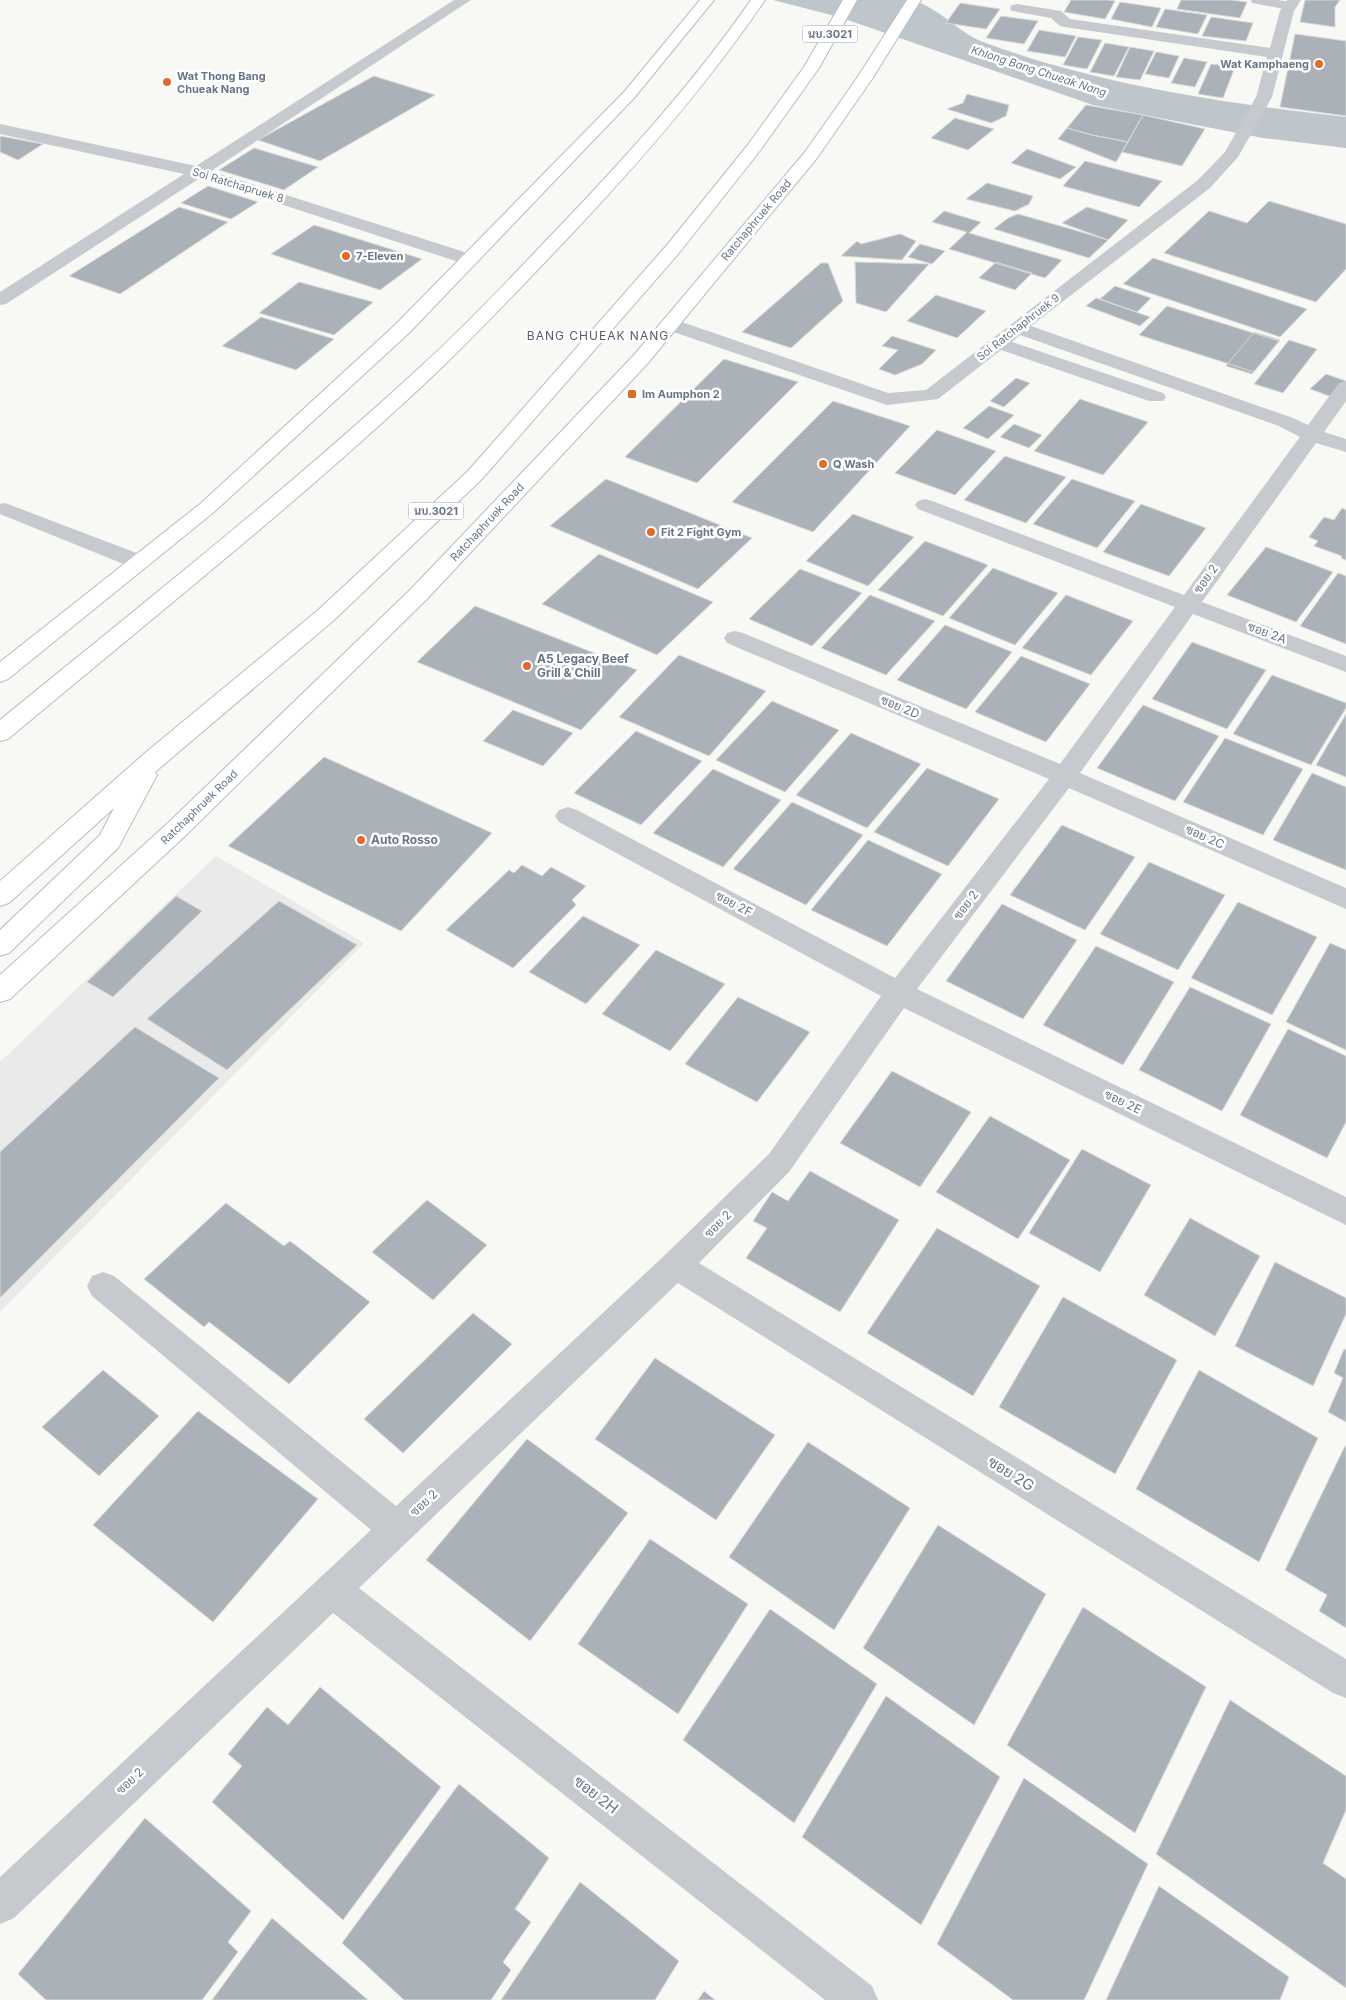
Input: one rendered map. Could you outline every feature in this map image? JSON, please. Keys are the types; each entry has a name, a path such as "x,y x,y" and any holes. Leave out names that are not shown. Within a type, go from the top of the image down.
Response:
{"main road":[{"path":"0,674 207,508 402,329 629,95 707,0"},
{"path":"5,728 278,502 426,372 546,252 648,141 743,23 758,0"},
{"name":"นบ.3021","path":"0,896 154,759 325,616 475,474 673,250 753,149 811,68 850,0"},
{"name":"Ratchaphruek Road","path":"0,991 177,829 419,594 641,360 810,155 864,79 914,0"},
{"path":"0,946 109,841 154,759"}],"street":[{"path":"0,300 464,0"},
{"name":"Soi Ratchaphruek 9","path":"669,324 887,399 931,395 1204,184 1232,154 1264,97 1287,11 1292,3"},
{"path":"1017,8 1056,14 1065,23 1277,54"},
{"name":"Soi Ratchapruek 8","path":"0,129 199,172 471,260"},
{"path":"1018,328 1286,422 1310,434 1346,446"},
{"path":"998,343 1177,405"},
{"name":"ซอย 2","path":"0,1904 676,1265 778,1163 899,993 1065,776 1310,434 1346,387"},
{"path":"1272,438 1310,434"},
{"name":"ซอย 2A","path":"925,505 1346,664"},
{"path":"5,509 140,562"},
{"name":"ซอย 2D","path":"735,638 1065,776"},
{"name":"ซอย 2C","path":"1065,776 1346,899"},
{"name":"ซอย 2F","path":"568,816 899,993"},
{"name":"ซอย 2E","path":"899,993 1346,1212"},
{"name":"ซอย 2G","path":"676,1265 1346,1680"},
{"path":"103,1286 397,1529"},
{"name":"ซอย 2H","path":"334,1590 858,2000"}],"lane":[{"path":"1256,0 1292,3"}],"shaded area":[{"path":"216,856 364,943 0,1312 0,1062"}],"water":[{"name":"Khlong Bang Chueak Nang","path":"773,0 912,0 932,9 974,38 983,42 1071,70 1116,81 1208,98 1346,117 1346,148 1263,138 1093,105 839,17"}],"building":[{"path":"1071,0 1115,1 1105,19 1064,12"},
{"path":"1181,0 1231,0 1247,2 1240,18 1177,9"},
{"path":"1305,0 1340,0 1335,7 1335,27 1300,22"},
{"path":"1120,2 1161,8 1152,27 1111,19"},
{"path":"960,3 1000,9 986,29 946,23"},
{"path":"1165,9 1207,15 1198,34 1156,27"},
{"path":"1001,16 1038,21 1024,44 986,38"},
{"path":"1211,17 1253,23 1246,41 1202,36"},
{"path":"1039,30 1076,36 1065,57 1027,51"},
{"name":"Wat Kamphaeng","path":"1295,34 1346,41 1346,116 1280,107"},
{"path":"1078,37 1102,40 1087,69 1063,65"},
{"path":"1105,43 1129,47 1114,76 1090,72"},
{"path":"1130,47 1154,51 1140,80 1116,77"},
{"path":"1156,52 1179,56 1169,78 1145,74"},
{"path":"1184,58 1207,62 1195,87 1171,83"},
{"path":"1211,64 1235,67 1223,98 1198,94"},
{"path":"374,76 435,95 320,161 258,140"},
{"path":"967,94 1009,105 1006,116 991,123 947,109 963,103"},
{"path":"1086,105 1143,115 1128,142 1067,128"},
{"path":"1143,115 1205,129 1182,166 1122,152"},
{"path":"955,118 994,129 968,150 931,138"},
{"path":"1067,128 1128,142 1116,162 1058,139"},
{"path":"0,136 43,144 18,160 0,152"},
{"path":"254,148 318,167 284,190 219,170"},
{"path":"1027,149 1076,167 1060,179 1011,163"},
{"path":"1085,161 1162,181 1139,207 1063,186"},
{"path":"987,183 1033,196 1029,204 1015,211 966,199"},
{"path":"208,186 258,202 231,219 181,203"},
{"path":"1269,201 1346,224 1346,269 1316,302 1164,253 1209,211 1247,223"},
{"path":"179,207 228,222 120,294 69,276"},
{"path":"1087,207 1128,220 1108,240 1062,223"},
{"path":"944,211 981,222 969,233 1062,260 1045,278 949,249 967,232 932,222"},
{"path":"1018,214 1108,240 1089,258 994,229 1008,218"},
{"name":"7-Eleven","path":"314,225 422,259 380,290 271,254"},
{"path":"900,234 916,241 902,260 841,256 857,241 861,244"},
{"path":"920,244 945,251 932,264 908,257"},
{"path":"1153,258 1307,309 1280,337 1123,284"},
{"path":"855,262 929,264 886,312 856,303"},
{"path":"996,262 1032,273 1015,290 979,278"},
{"path":"821,263 828,263 843,301 791,348 742,332"},
{"path":"299,282 373,302 334,335 259,313"},
{"path":"1115,286 1151,298 1137,312 1100,299"},
{"path":"936,295 986,311 957,338 907,321"},
{"path":"1096,298 1150,317 1140,326 1086,306"},
{"path":"1167,306 1279,341 1254,372 1139,335"},
{"path":"261,317 334,339 296,370 222,346"},
{"path":"1254,332 1280,340 1252,374 1226,366"},
{"path":"892,336 936,350 922,364 895,375 879,369 898,350 882,346"},
{"path":"1289,340 1317,349 1283,393 1254,384"},
{"path":"724,359 798,382 697,483 625,457"},
{"path":"1326,374 1346,381 1332,397 1310,389"},
{"path":"1016,378 1030,383 1004,407 990,401"},
{"path":"1080,399 1148,422 1103,475 1034,451"},
{"name":"Q Wash","path":"833,401 910,426 813,532 732,502"},
{"path":"989,406 1014,415 988,439 963,428"},
{"path":"1014,424 1042,435 1029,448 1000,437"},
{"path":"937,430 996,451 955,495 895,473"},
{"path":"1005,456 1066,477 1026,523 964,500"},
{"name":"Fit 2 Fight Gym","path":"606,479 752,538 698,589 550,526"},
{"path":"1072,479 1135,501 1097,548 1033,524"},
{"path":"1141,504 1206,528 1169,576 1103,552"},
{"path":"1342,508 1346,510 1346,560 1341,558 1342,556 1314,546 1318,541 1309,537 1324,517 1334,520"},
{"path":"853,514 914,537 868,586 806,561"},
{"path":"925,541 988,565 943,616 878,590"},
{"path":"1266,547 1333,572 1296,622 1227,595"},
{"path":"599,554 713,602 657,655 542,604"},
{"path":"993,568 1058,593 1015,645 949,618"},
{"path":"800,569 862,593 812,646 749,619"},
{"path":"1338,573 1346,576 1346,644 1300,626"},
{"path":"870,595 935,621 886,675 821,648"},
{"path":"1066,595 1133,621 1091,675 1022,648"},
{"name":"A5 Legacy Beef Grill & Chill","path":"475,606 637,670 581,730 417,662"},
{"path":"945,625 1012,652 966,709 897,680"},
{"path":"1192,642 1266,670 1227,729 1152,699"},
{"path":"679,655 766,691 709,756 619,717"},
{"path":"1021,656 1090,684 1046,742 975,712"},
{"path":"1272,675 1346,703 1346,708 1311,765 1233,734"},
{"path":"772,701 839,730 785,792 716,760"},
{"path":"1143,705 1219,736 1175,801 1097,768"},
{"path":"513,710 573,733 543,766 483,741"},
{"path":"1346,714 1346,777 1316,765"},
{"path":"636,731 702,761 641,825 574,793"},
{"path":"851,733 921,764 867,828 796,795"},
{"path":"1225,738 1303,769 1263,835 1183,802"},
{"name":"Auto Rosso","path":"324,757 492,833 401,931 228,846"},
{"path":"927,768 999,799 948,866 874,832"},
{"path":"713,769 781,800 723,867 653,833"},
{"path":"1312,773 1346,787 1346,870 1273,840"},
{"path":"792,802 863,835 806,905 733,869"},
{"path":"1062,825 1135,857 1085,930 1010,895"},
{"path":"868,840 942,874 887,946 811,910"},
{"path":"1149,862 1225,895 1178,970 1100,934"},
{"path":"522,865 542,876 551,867 586,886 572,900 576,905 513,968 446,930 509,870 514,873"},
{"path":"176,896 202,911 113,997 87,982"},
{"path":"279,901 357,945 227,1070 147,1019"},
{"path":"1238,902 1317,937 1272,1015 1191,978"},
{"path":"1002,904 1077,940 1023,1019 946,981"},
{"path":"583,916 640,945 586,1004 529,972"},
{"path":"1330,943 1346,950 1346,1050 1286,1022"},
{"path":"1096,946 1174,982 1123,1065 1043,1025"},
{"path":"656,950 725,984 670,1051 602,1014"},
{"path":"1190,987 1271,1024 1222,1111 1139,1070"},
{"path":"738,997 810,1032 757,1102 685,1064"},
{"path":"135,1027 219,1078 0,1298 0,1152"},
{"path":"1288,1029 1346,1056 1346,1122 1327,1158 1240,1115"},
{"path":"892,1071 971,1112 920,1187 840,1143"},
{"path":"990,1116 1070,1160 1018,1239 936,1192"},
{"path":"1082,1149 1151,1185 1100,1272 1029,1233"},
{"path":"810,1171 899,1220 840,1312 746,1258 767,1228 753,1221 772,1192 788,1201"},
{"path":"427,1200 487,1245 433,1300 372,1252"},
{"path":"226,1203 284,1246 290,1241 370,1302 289,1384 209,1322 204,1327 144,1279"},
{"path":"1190,1218 1260,1256 1215,1336 1144,1295"},
{"path":"937,1228 1040,1286 973,1396 867,1333"},
{"path":"1275,1262 1346,1298 1346,1314 1313,1386 1235,1346"},
{"path":"1063,1297 1177,1360 1115,1474 999,1407"},
{"path":"473,1313 512,1344 403,1453 364,1419"},
{"path":"1344,1349 1346,1350 1346,1422 1328,1412 1343,1378 1334,1373"},
{"path":"655,1358 775,1435 716,1520 595,1439"},
{"path":"103,1370 159,1416 99,1476 42,1427"},
{"path":"1199,1370 1318,1438 1259,1562 1136,1489"},
{"path":"198,1411 318,1499 213,1622 93,1525"},
{"path":"527,1439 628,1513 530,1641 426,1560"},
{"path":"808,1442 910,1508 834,1630 729,1557"},
{"path":"1345,1446 1346,1628 1319,1611 1327,1595 1285,1570"},
{"path":"938,1525 1046,1594 974,1725 863,1648"},
{"path":"650,1539 748,1604 678,1714 578,1644"},
{"path":"1083,1607 1206,1687 1135,1833 1007,1745"},
{"path":"770,1609 877,1684 794,1823 683,1740"},
{"path":"320,1687 441,1787 343,1920 212,1802 242,1766 228,1754 267,1707 288,1725"},
{"path":"886,1696 1000,1777 921,1925 802,1837"},
{"path":"1230,1700 1346,1776 1346,1810 1323,1863 1346,1879 1346,1988 1156,1854"},
{"path":"1024,1778 1148,1864 1084,2000 1013,2000 937,1944"},
{"path":"459,1784 549,1858 515,1909 531,1922 503,1962 511,1970 491,2000 404,2000 342,1943"},
{"path":"145,1818 251,1911 228,1942 238,1952 202,2000 46,2000 18,1974"},
{"path":"580,1882 679,1961 655,2000 501,2000"},
{"path":"1159,1886 1289,1977 1280,2000 1106,2000"},
{"path":"272,1918 368,2000 212,2000"},
{"path":"704,1991 715,2000 698,2000"}],"place":[{"name":"Wat Kamphaeng","path":"1319,64"},
{"name":"Wat Thong Bang Chueak Nang","path":"167,82"},
{"name":"7-Eleven","path":"346,256"},
{"name":"Im Aumphon 2","path":"632,394"},
{"name":"Q Wash","path":"823,464"},
{"name":"Fit 2 Fight Gym","path":"651,532"},
{"name":"A5 Legacy Beef Grill & Chill","path":"527,666"},
{"name":"Auto Rosso","path":"361,840"}],"district":[{"name":"BANG CHUEAK NANG","path":"598,336"}]}
